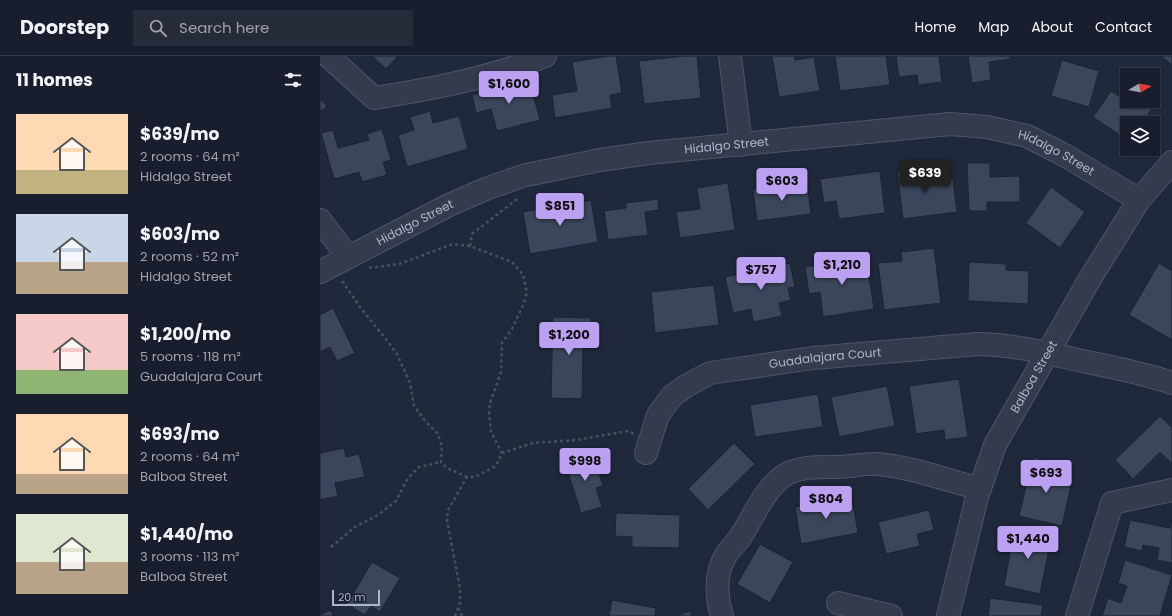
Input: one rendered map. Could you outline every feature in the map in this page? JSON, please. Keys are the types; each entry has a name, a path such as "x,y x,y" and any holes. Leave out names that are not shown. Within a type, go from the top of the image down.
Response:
{"street":[{"path":"328,56 374,98 431,89 478,78 526,64 545,56"},
{"path":"730,56 741,145"},
{"name":"Hidalgo Street","path":"320,272 347,267 449,205 488,188 526,175 621,157 950,124 987,127 1027,136 1066,156 1139,200"},
{"name":"Balboa Street","path":"948,616 980,489 995,445 1091,277 1139,200 1172,162"},
{"path":"320,220 347,267"},
{"name":"Guadalajara Court","path":"648,447 658,414 672,396 686,386 710,373 813,358 979,344 999,344 1047,352 1153,376 1172,382"},
{"path":"722,616 718,603 718,574 726,554 737,543 764,496 776,482 794,471 816,466 840,467 877,464 900,467 980,489"},
{"path":"1077,616 1112,503 1172,490"},
{"path":"838,603 891,616"}],"path":[{"path":"470,246 472,234 522,195"},
{"path":"367,269 399,264 453,244 470,246 512,262 523,275 527,292 524,303 512,329 502,343 501,372 488,411 491,432 502,453"},
{"path":"347,267 342,280 360,307 397,354 410,383 414,406 426,422 438,434 442,446 441,462 447,468 467,477 475,476 496,466 502,453 533,443 576,440 628,431 648,447"},
{"path":"332,547 355,527 378,515 396,501 408,478 420,467 441,462"},
{"path":"455,616 460,603 460,588 447,521 448,510 467,477"},
{"path":"458,608 462,616"}],"building":[{"path":"372,56 398,56 386,69"},
{"path":"616,56 622,93 610,95 612,108 555,118 552,95 577,91 572,62"},
{"path":"697,56 701,98 644,104 639,61"},
{"path":"772,56 794,56 795,60 814,57 820,91 779,97"},
{"path":"835,56 886,56 890,85 840,91"},
{"path":"896,56 939,56 942,82 918,85 917,75 899,77"},
{"path":"968,56 1010,56 1011,59 989,62 991,80 972,83"},
{"path":"1161,56 1172,56 1172,65"},
{"path":"1062,60 1099,71 1089,107 1051,96"},
{"path":"529,79 540,120 497,131 491,109 476,113 472,95"},
{"path":"1111,91 1120,97 1120,108 1153,108 1147,116 1120,116 1120,135 1093,117"},
{"path":"320,99 327,106 320,112"},
{"path":"430,111 433,123 459,116 468,149 407,167 398,135 414,130 410,117"},
{"path":"382,129 391,160 383,162 387,175 362,182 359,172 334,179 321,133 333,130 338,148 369,140 367,134"},
{"path":"967,163 990,163 990,177 1020,176 1020,202 987,202 987,211 969,211"},
{"path":"928,166 930,182 953,179 957,212 903,219 897,171"},
{"path":"880,171 885,213 839,219 836,201 824,203 820,179"},
{"path":"807,182 811,214 757,221 753,190"},
{"path":"728,183 735,230 680,238 676,212 700,209 697,188"},
{"path":"1051,187 1085,212 1060,248 1026,223"},
{"path":"658,199 659,210 645,212 648,235 608,240 604,211 626,208 626,203"},
{"path":"591,200 598,242 530,254 523,212"},
{"path":"934,248 941,303 884,310 878,263 902,261 901,252"},
{"path":"866,257 874,309 823,317 820,292 809,294 805,267"},
{"path":"969,262 1006,264 1006,270 1029,271 1028,304 968,301"},
{"path":"790,263 795,287 788,288 791,300 779,303 782,316 753,322 751,309 733,313 725,277"},
{"path":"1159,263 1172,271 1172,340 1129,315"},
{"path":"714,285 719,325 655,333 651,292"},
{"path":"333,308 355,353 337,361 330,347 320,352 320,315"},
{"path":"553,317 591,318 591,334 596,334 595,344 583,344 582,399 551,398"},
{"path":"959,379 968,437 945,440 944,430 916,434 909,386"},
{"path":"887,386 895,426 839,437 831,397"},
{"path":"818,394 823,427 755,437 750,405"},
{"path":"1160,416 1172,428 1172,464 1160,452 1133,479 1115,460"},
{"path":"734,443 755,464 708,510 688,489"},
{"path":"344,448 346,457 359,454 365,477 335,483 338,496 320,500 320,453"},
{"path":"593,454 603,486 596,488 602,507 581,513 565,463"},
{"path":"1033,457 1050,462 1049,471 1073,477 1062,526 1019,516"},
{"path":"852,497 858,533 801,544 795,507"},
{"path":"929,510 934,530 917,534 920,546 886,554 878,522"},
{"path":"616,513 680,515 679,548 632,547 632,537 615,536"},
{"path":"1172,519 1172,563 1157,560 1159,548 1143,545 1142,551 1124,547 1130,520 1170,528"},
{"path":"1015,526 1052,534 1040,594 1004,586"},
{"path":"760,544 793,562 770,603 737,584"},
{"path":"1125,560 1172,575 1160,616 1102,616 1108,598 1121,603 1127,586 1118,583"},
{"path":"372,562 400,578 380,612 371,606 365,615 347,604"},
{"path":"990,598 1043,605 1041,616 988,616"},
{"path":"612,600 656,608 655,616 609,616"},
{"path":"330,610 334,616 320,616 320,615"},
{"path":"690,611 692,616 676,616"}]}
